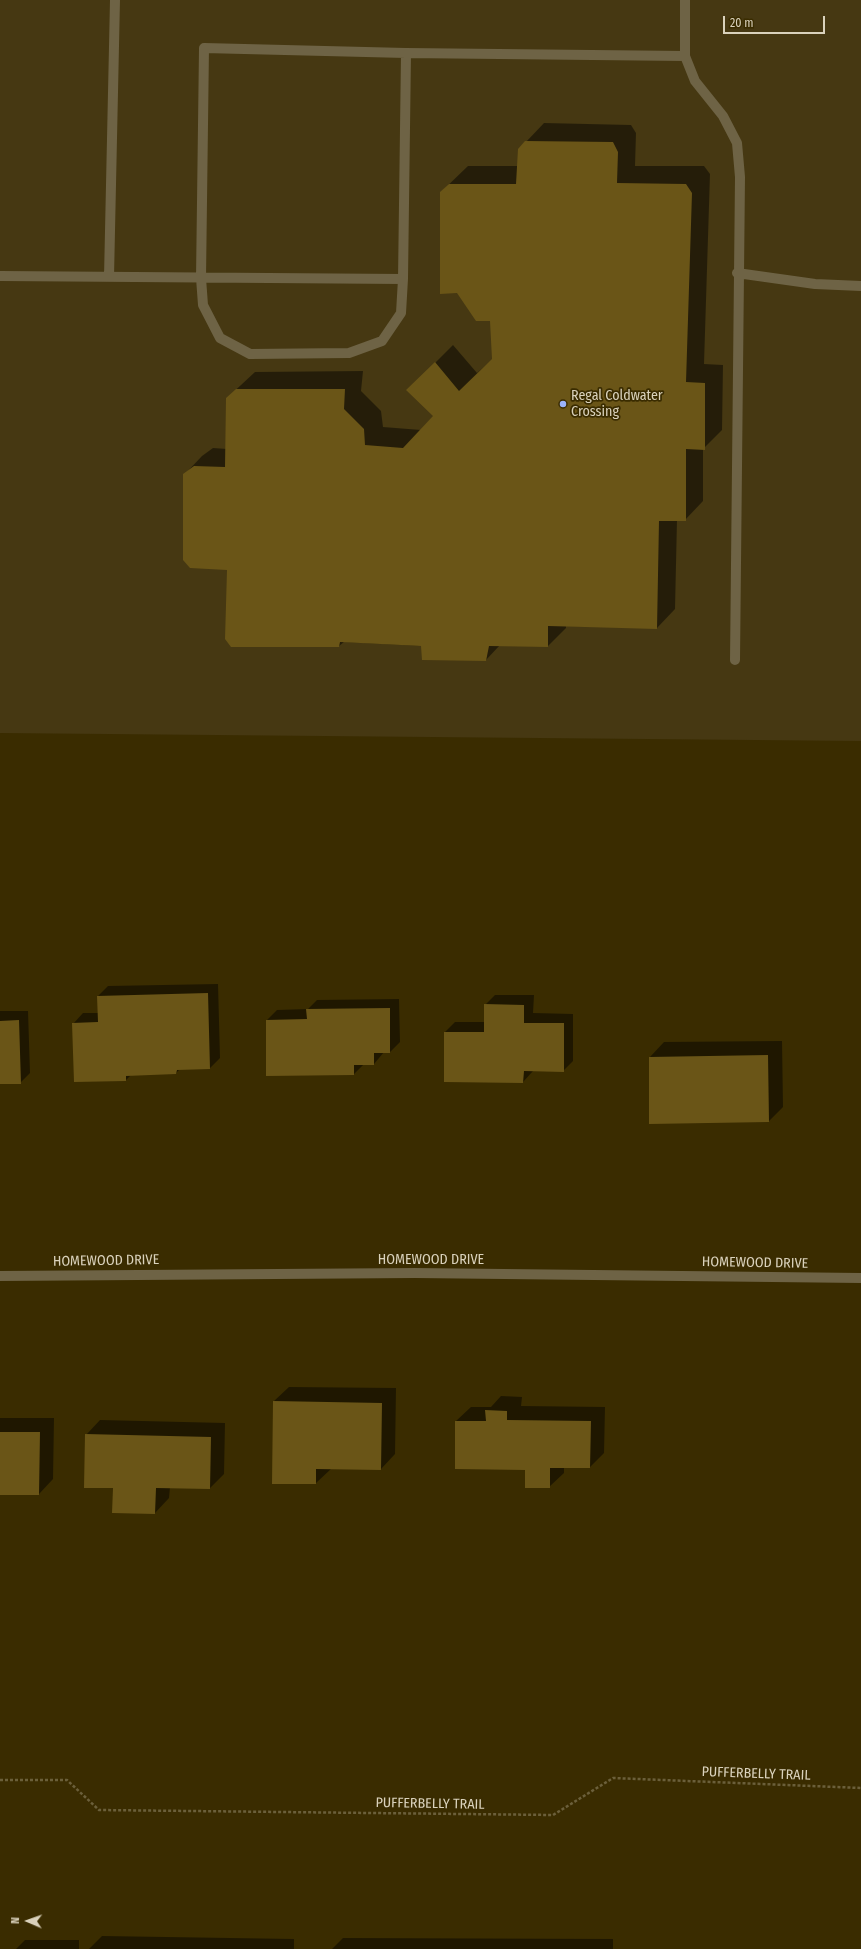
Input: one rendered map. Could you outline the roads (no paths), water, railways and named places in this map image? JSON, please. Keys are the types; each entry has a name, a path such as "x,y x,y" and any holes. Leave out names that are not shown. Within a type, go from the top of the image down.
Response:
{"street":[{"path":"109,277 115,0"},
{"path":"685,0 685,56 695,81 723,116 737,143 740,176 737,273 735,660"},
{"path":"406,53 403,279 400,313 382,341 349,353 250,354 220,338 203,305 201,278 204,48 406,53 685,56"},
{"path":"737,273 815,284 861,286"},
{"path":"0,276 403,279"},
{"name":"HOMEWOOD DRIVE","path":"0,1276 415,1273 861,1278"}],"place":[{"name":"Regal Coldwater Crossing","path":"563,404"}]}
